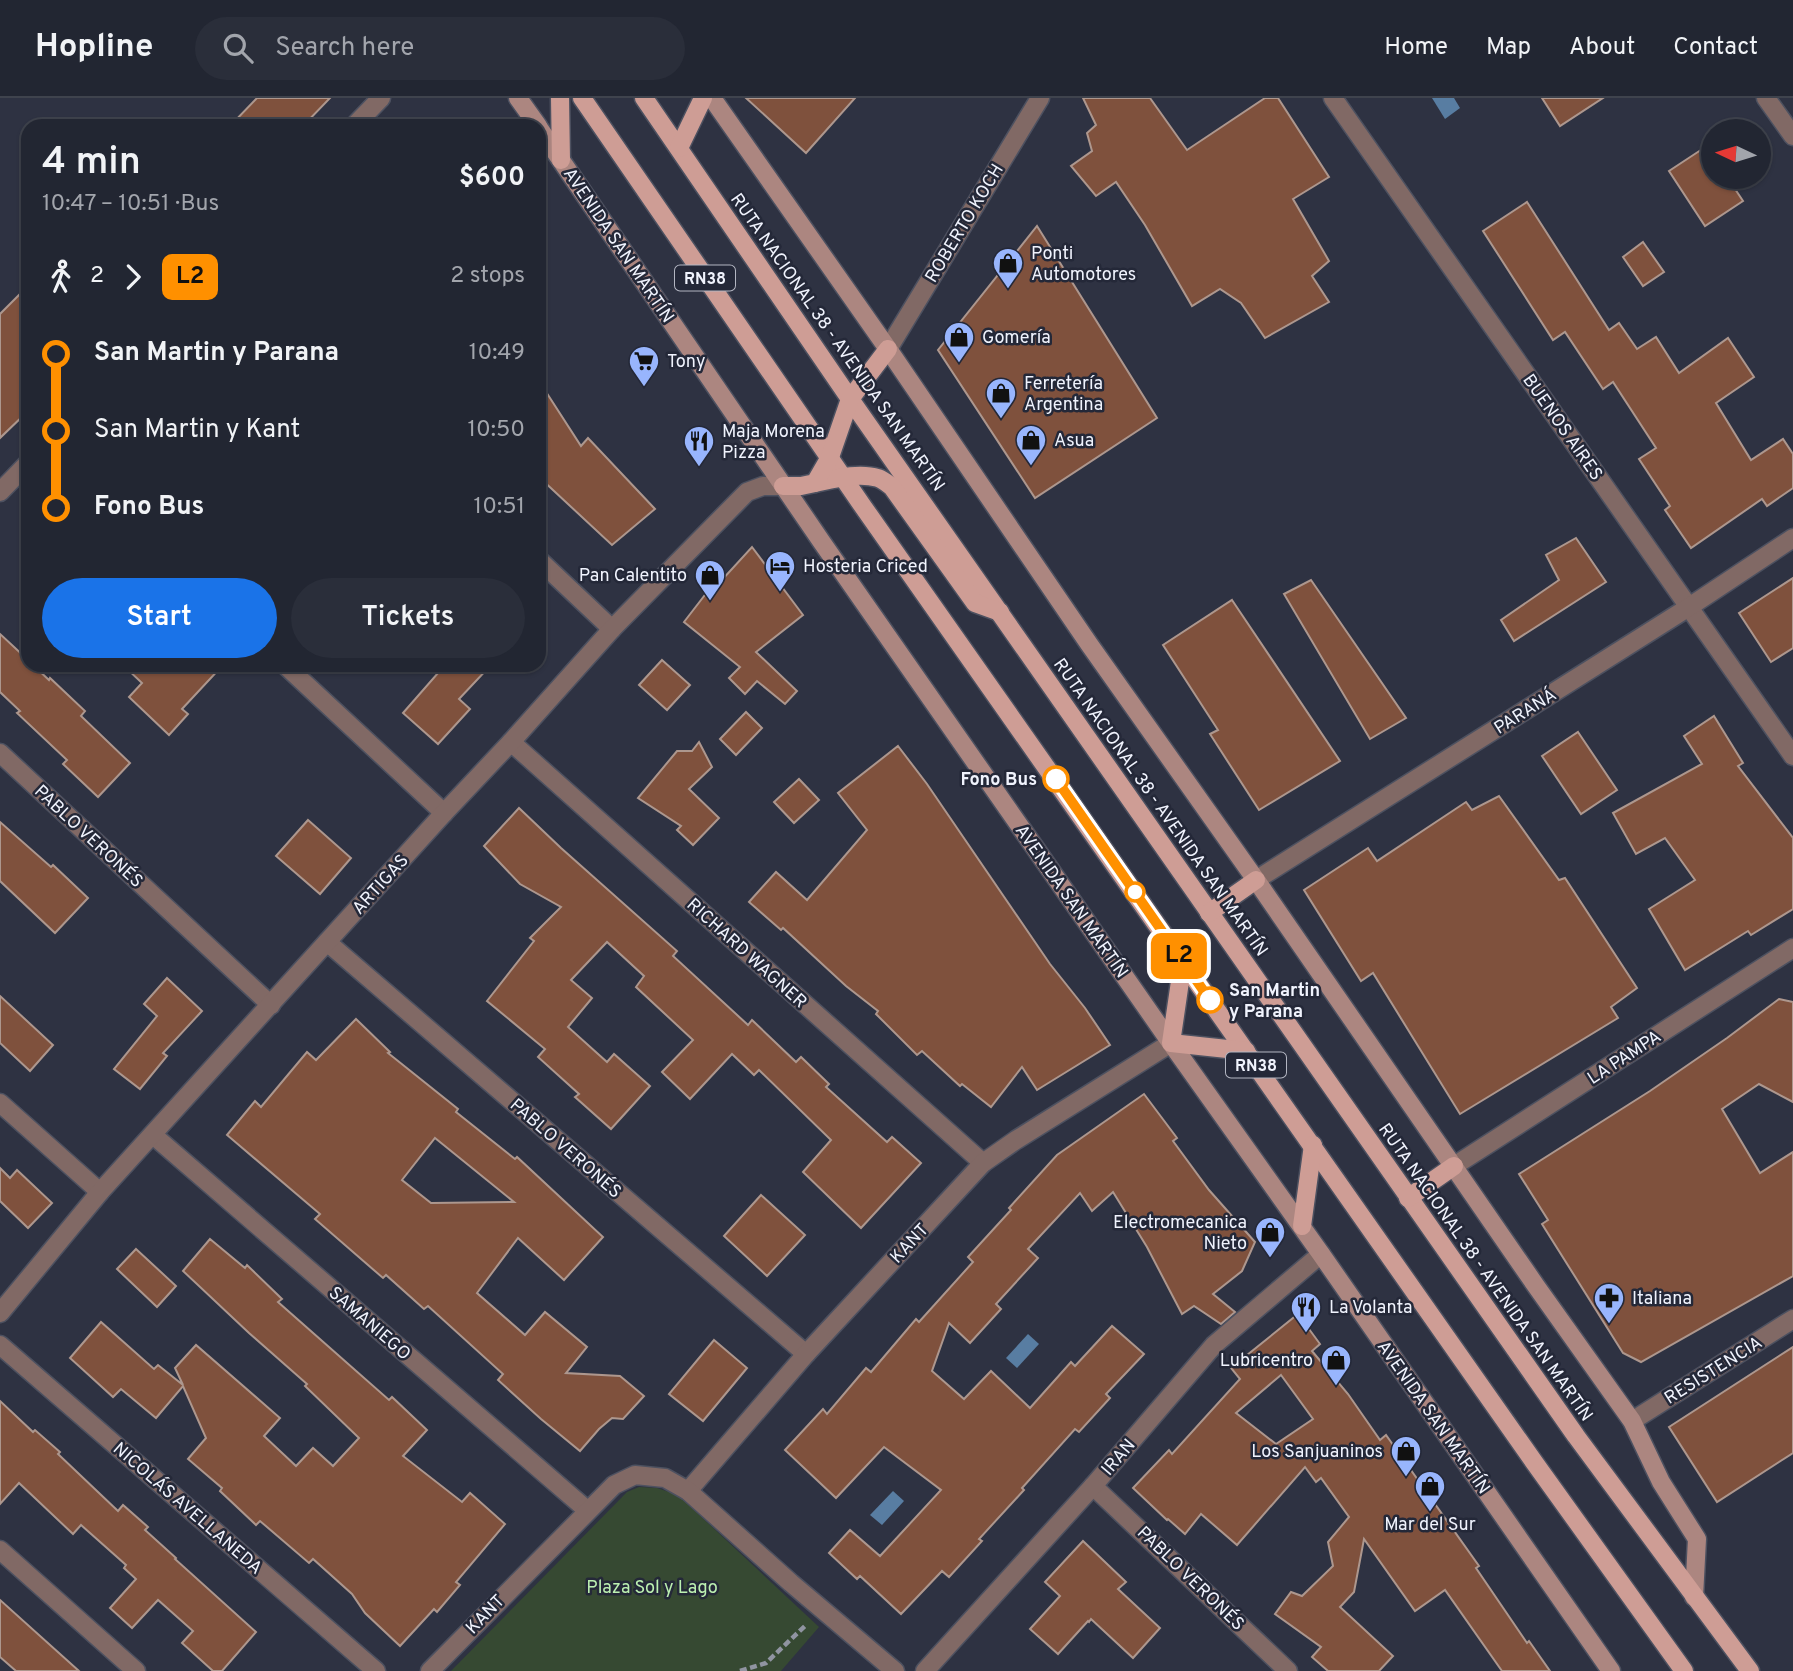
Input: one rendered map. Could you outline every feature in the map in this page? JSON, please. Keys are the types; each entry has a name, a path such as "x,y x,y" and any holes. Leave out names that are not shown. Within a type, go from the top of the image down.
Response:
{"main road":[{"name":"AVENIDA SAN MARTÍN","path":"518,98 532,119"},
{"path":"560,98 561,159"},
{"name":"RN38","path":"582,98 843,477 1534,1462 1684,1671"},
{"name":"RUTA NACIONAL 38 - AVENIDA SAN MARTÍN","path":"645,98 850,399 1408,1198 1576,1436 1750,1671"},
{"path":"679,148 703,98"},
{"path":"712,98 1089,644 1632,1421 1661,1482 1697,1539 1694,1597"},
{"name":"AVENIDA SAN MARTÍN","path":"546,138 783,486 1611,1671"},
{"path":"815,483 830,457 850,399 887,349"},
{"path":"783,486 801,486 843,477 875,477 882,480 892,487 975,603 1000,612"},
{"path":"1209,913 1256,880"},
{"path":"1183,961 1171,1043 1246,1051"},
{"path":"1302,1227 1312,1145"},
{"path":"1408,1198 1454,1166"}],"street":[{"path":"361,119 381,98"},
{"name":"ROBERTO KOCH","path":"887,349 1040,98"},
{"name":"BUENOS AIRES","path":"1333,98 1793,756"},
{"path":"1766,98 1793,136"},
{"path":"0,492 21,470"},
{"name":"ARTIGAS","path":"0,1313 100,1192 612,629 747,492 763,486 783,486"},
{"name":"PARANÁ","path":"1256,880 1689,607 1793,538"},
{"path":"546,567 612,629"},
{"path":"293,672 444,813"},
{"name":"RICHARD WAGNER","path":"511,742 983,1163"},
{"name":"PABLO VERONÉS","path":"0,752 271,1005"},
{"name":"PABLO VERONÉS","path":"327,942 806,1354"},
{"name":"LA PAMPA","path":"1454,1166 1793,948"},
{"name":"KANT","path":"430,1671 614,1485 635,1475 665,1478 688,1491 806,1354 983,1163 1171,1043"},
{"path":"0,1102 100,1192"},
{"name":"SAMANIEGO","path":"153,1135 587,1510"},
{"name":"IRAN","path":"925,1671 1093,1486 1214,1345 1321,1254"},
{"name":"RESISTENCIA","path":"1632,1421 1793,1319"},
{"name":"NICOLÁS AVELLANEDA","path":"0,1345 376,1671"},
{"name":"PABLO VERONÉS","path":"1093,1486 1288,1671"},
{"path":"688,1491 895,1671"},
{"path":"0,1550 136,1671"}],"path":[{"path":"740,1671 766,1663 822,1609"}],"green space":[{"name":"Plaza Sol y Lago","path":"639,1487 657,1488 678,1495 819,1627 781,1671 451,1671 627,1492"}],"water":[{"path":"1432,98 1454,98 1460,108 1445,119"},
{"path":"1028,1334 1039,1344 1017,1368 1006,1358"},
{"path":"893,1491 904,1501 882,1525 870,1515"}],"building":[{"path":"257,98 330,98 310,119 237,119"},
{"path":"746,98 855,98 806,153"},
{"path":"1083,98 1150,98 1187,150 1265,98 1278,98 1329,177 1293,199 1329,261 1312,276 1329,302 1265,338 1241,303 1220,289 1192,306 1145,225 1116,182 1096,196 1071,166 1092,151 1087,133 1096,125"},
{"path":"1542,98 1603,98 1560,126"},
{"path":"1701,150 1701,189 1735,189 1743,201 1705,226 1669,171"},
{"path":"1527,202 1609,330 1619,323 1637,349 1656,337 1679,373 1728,338 1754,377 1716,403 1751,460 1783,439 1793,454 1793,488 1767,506 1762,499 1691,548 1665,510 1670,506 1639,459 1656,448 1613,382 1603,389 1565,332 1553,340 1483,231"},
{"path":"1037,226 1157,418 1035,498 938,350"},
{"path":"1643,242 1664,272 1643,286 1623,257"},
{"path":"21,293 21,418 0,438 0,314"},
{"path":"546,392 581,446 588,438 655,509 612,545 546,484"},
{"path":"1576,538 1606,582 1514,641 1501,620 1559,580 1546,555"},
{"path":"752,547 803,615 756,652 797,691 785,704 757,681 745,694 729,678 740,667 684,622 708,591 710,593"},
{"path":"1793,578 1793,648 1771,662 1739,613"},
{"path":"1311,580 1406,718 1370,739 1284,594"},
{"path":"1232,600 1340,761 1259,810 1210,734 1218,730 1163,645"},
{"path":"0,634 21,654 21,672 40,672 49,680 50,678 85,711 81,716 130,763 98,797 63,764 67,760 17,713 20,711 0,692"},
{"path":"662,660 690,685 667,710 639,685"},
{"path":"130,672 216,672 182,709 188,714 169,735 129,697 142,683"},
{"path":"439,672 484,672 459,699 470,709 438,744 403,713"},
{"path":"746,712 762,728 736,755 720,739"},
{"path":"1714,716 1743,763 1738,766 1793,838 1793,909 1751,935 1748,931 1685,970 1649,909 1695,880 1665,838 1636,854 1613,813 1702,764 1684,736"},
{"path":"1578,732 1617,790 1581,814 1542,756"},
{"path":"699,742 712,767 689,789 719,818 693,845 677,830 681,826 638,798 677,751 692,751"},
{"path":"898,746 1110,1045 1037,1090 1022,1067 991,1107 962,1084 960,1086 922,1051 917,1055 876,1014 878,1011 749,902 776,872 807,900 867,830 838,793"},
{"path":"799,779 819,800 794,823 774,802"},
{"path":"1499,796 1559,880 1565,878 1637,988 1611,1007 1618,1018 1460,1114 1373,973 1361,981 1304,890 1368,848 1377,861 1466,802 1472,810"},
{"path":"519,808 677,951 673,956 748,1025 752,1020 796,1062 801,1057 829,1084 826,1087 887,1142 892,1137 921,1163 861,1228 803,1172 831,1140 759,1070 754,1075 732,1054 690,1099 662,1072 693,1040 636,987 644,976 607,942 571,980 592,998 568,1027 607,1062 614,1054 650,1086 611,1129 575,1097 579,1094 538,1057 545,1049 487,1001 534,941 530,938 561,907 520,884 484,846"},
{"path":"308,820 351,858 320,894 276,856"},
{"path":"0,822 88,898 55,933 0,881"},
{"path":"167,978 202,1011 163,1053 167,1056 140,1089 114,1069 157,1016 144,1004"},
{"path":"0,996 53,1045 30,1071 0,1043"},
{"path":"1779,999 1793,1002 1793,1102 1759,1084 1722,1109 1760,1173 1793,1152 1793,1276 1641,1362 1623,1353 1542,1224 1548,1220 1519,1174 1650,1091"},
{"path":"356,1019 390,1052 388,1053 458,1109 456,1112 515,1159 517,1157 603,1237 564,1280 518,1238 477,1293 525,1335 545,1312 587,1347 566,1373 620,1376 644,1396 623,1419 612,1418 580,1451 498,1380 503,1374 428,1306 424,1309 386,1275 383,1278 315,1219 320,1214 227,1135 255,1101 261,1107 307,1052 316,1060","holes":["435,1138 514,1202 431,1203 402,1180"]},
{"path":"1144,1094 1177,1138 1173,1141 1209,1190 1255,1242 1242,1271 1213,1294 1235,1312 1221,1324 1194,1306 1182,1314 1147,1247 1113,1192 1092,1211 1080,1193 1028,1249 1038,1258 996,1304 1001,1309 970,1343 949,1323 932,1371 964,1399 991,1371 1030,1408 1071,1362 1075,1366 1112,1326 1144,1354 1106,1394 1110,1398 1079,1432 1075,1429 1022,1488 1024,1490 949,1577 942,1571 901,1614 860,1576 857,1579 829,1553 850,1530 880,1556 941,1490 884,1447 836,1498 785,1450 823,1409 827,1414 866,1368 871,1372 916,1319 919,1322 973,1262 968,1257 1057,1155"},
{"path":"0,1168 10,1178 17,1170 52,1203 28,1228 0,1201"},
{"path":"761,1195 805,1235 767,1276 724,1236"},
{"path":"210,1239 245,1268 247,1265 282,1299 278,1302 389,1400 392,1397 427,1430 403,1456 462,1502 470,1493 505,1524 456,1582 460,1585 437,1612 434,1609 400,1646 365,1613 352,1594 313,1559 309,1563 260,1521 256,1525 220,1491 222,1488 188,1459 206,1438 183,1386 156,1418 121,1389 113,1397 70,1358 101,1322 154,1369 158,1365 183,1385 175,1368 196,1345 280,1418 264,1436 296,1466 313,1448 333,1466 359,1438 305,1386 307,1384 183,1271"},
{"path":"136,1249 176,1286 157,1307 117,1269"},
{"path":"1298,1314 1320,1344 1312,1351 1348,1394 1380,1440 1386,1435 1479,1566 1476,1568 1527,1643 1529,1641 1550,1671 1502,1671 1445,1590 1415,1611 1364,1539 1354,1592 1340,1607 1393,1656 1379,1671 1328,1671 1312,1657 1321,1647 1275,1614 1291,1592 1302,1596 1333,1566 1328,1542 1349,1517 1321,1478 1316,1482 1305,1467 1237,1545 1201,1514 1185,1534 1133,1488 1169,1450 1172,1454 1240,1379 1231,1368","holes":["1281,1375 1313,1419 1276,1444 1236,1413"]},
{"path":"714,1340 747,1368 703,1421 669,1394"},
{"path":"1793,1347 1793,1453 1717,1502 1669,1427"},
{"path":"0,1401 33,1432 35,1430 60,1452 58,1454 118,1511 123,1505 148,1527 145,1530 256,1632 222,1671 213,1671 182,1643 193,1631 158,1600 132,1628 110,1608 136,1579 124,1568 126,1565 81,1525 73,1534 19,1483 0,1504"},
{"path":"1083,1541 1126,1582 1118,1589 1160,1628 1133,1658 1091,1619 1058,1654 1030,1629 1060,1596 1045,1582"},
{"path":"0,1600 79,1671 16,1671 0,1657"}],"bus line":[{"name":"L2","path":"1056,779 1210,1000"}],"place":[{"name":"Ponti Automotores","path":"1008,290"},
{"name":"Gomería","path":"959,364"},
{"name":"Tony","path":"644,388"},
{"name":"Ferretería Argentina","path":"1001,420"},
{"name":"Asua","path":"1031,467"},
{"name":"Maja Morena Pizza","path":"699,468"},
{"name":"Hosteria Criced","path":"780,593"},
{"name":"Pan Calentito","path":"710,602"},
{"name":"Fono Bus","path":"1056,779"},
{"name":"San Martin y Parana","path":"1210,1000"},
{"name":"Electromecanica Nieto","path":"1270,1259"},
{"name":"Italiana","path":"1609,1325"},
{"name":"La Volanta","path":"1306,1334"},
{"name":"Lubricentro","path":"1336,1387"},
{"name":"Los Sanjuaninos","path":"1406,1478"},
{"name":"Mar del Sur","path":"1430,1513"}]}
